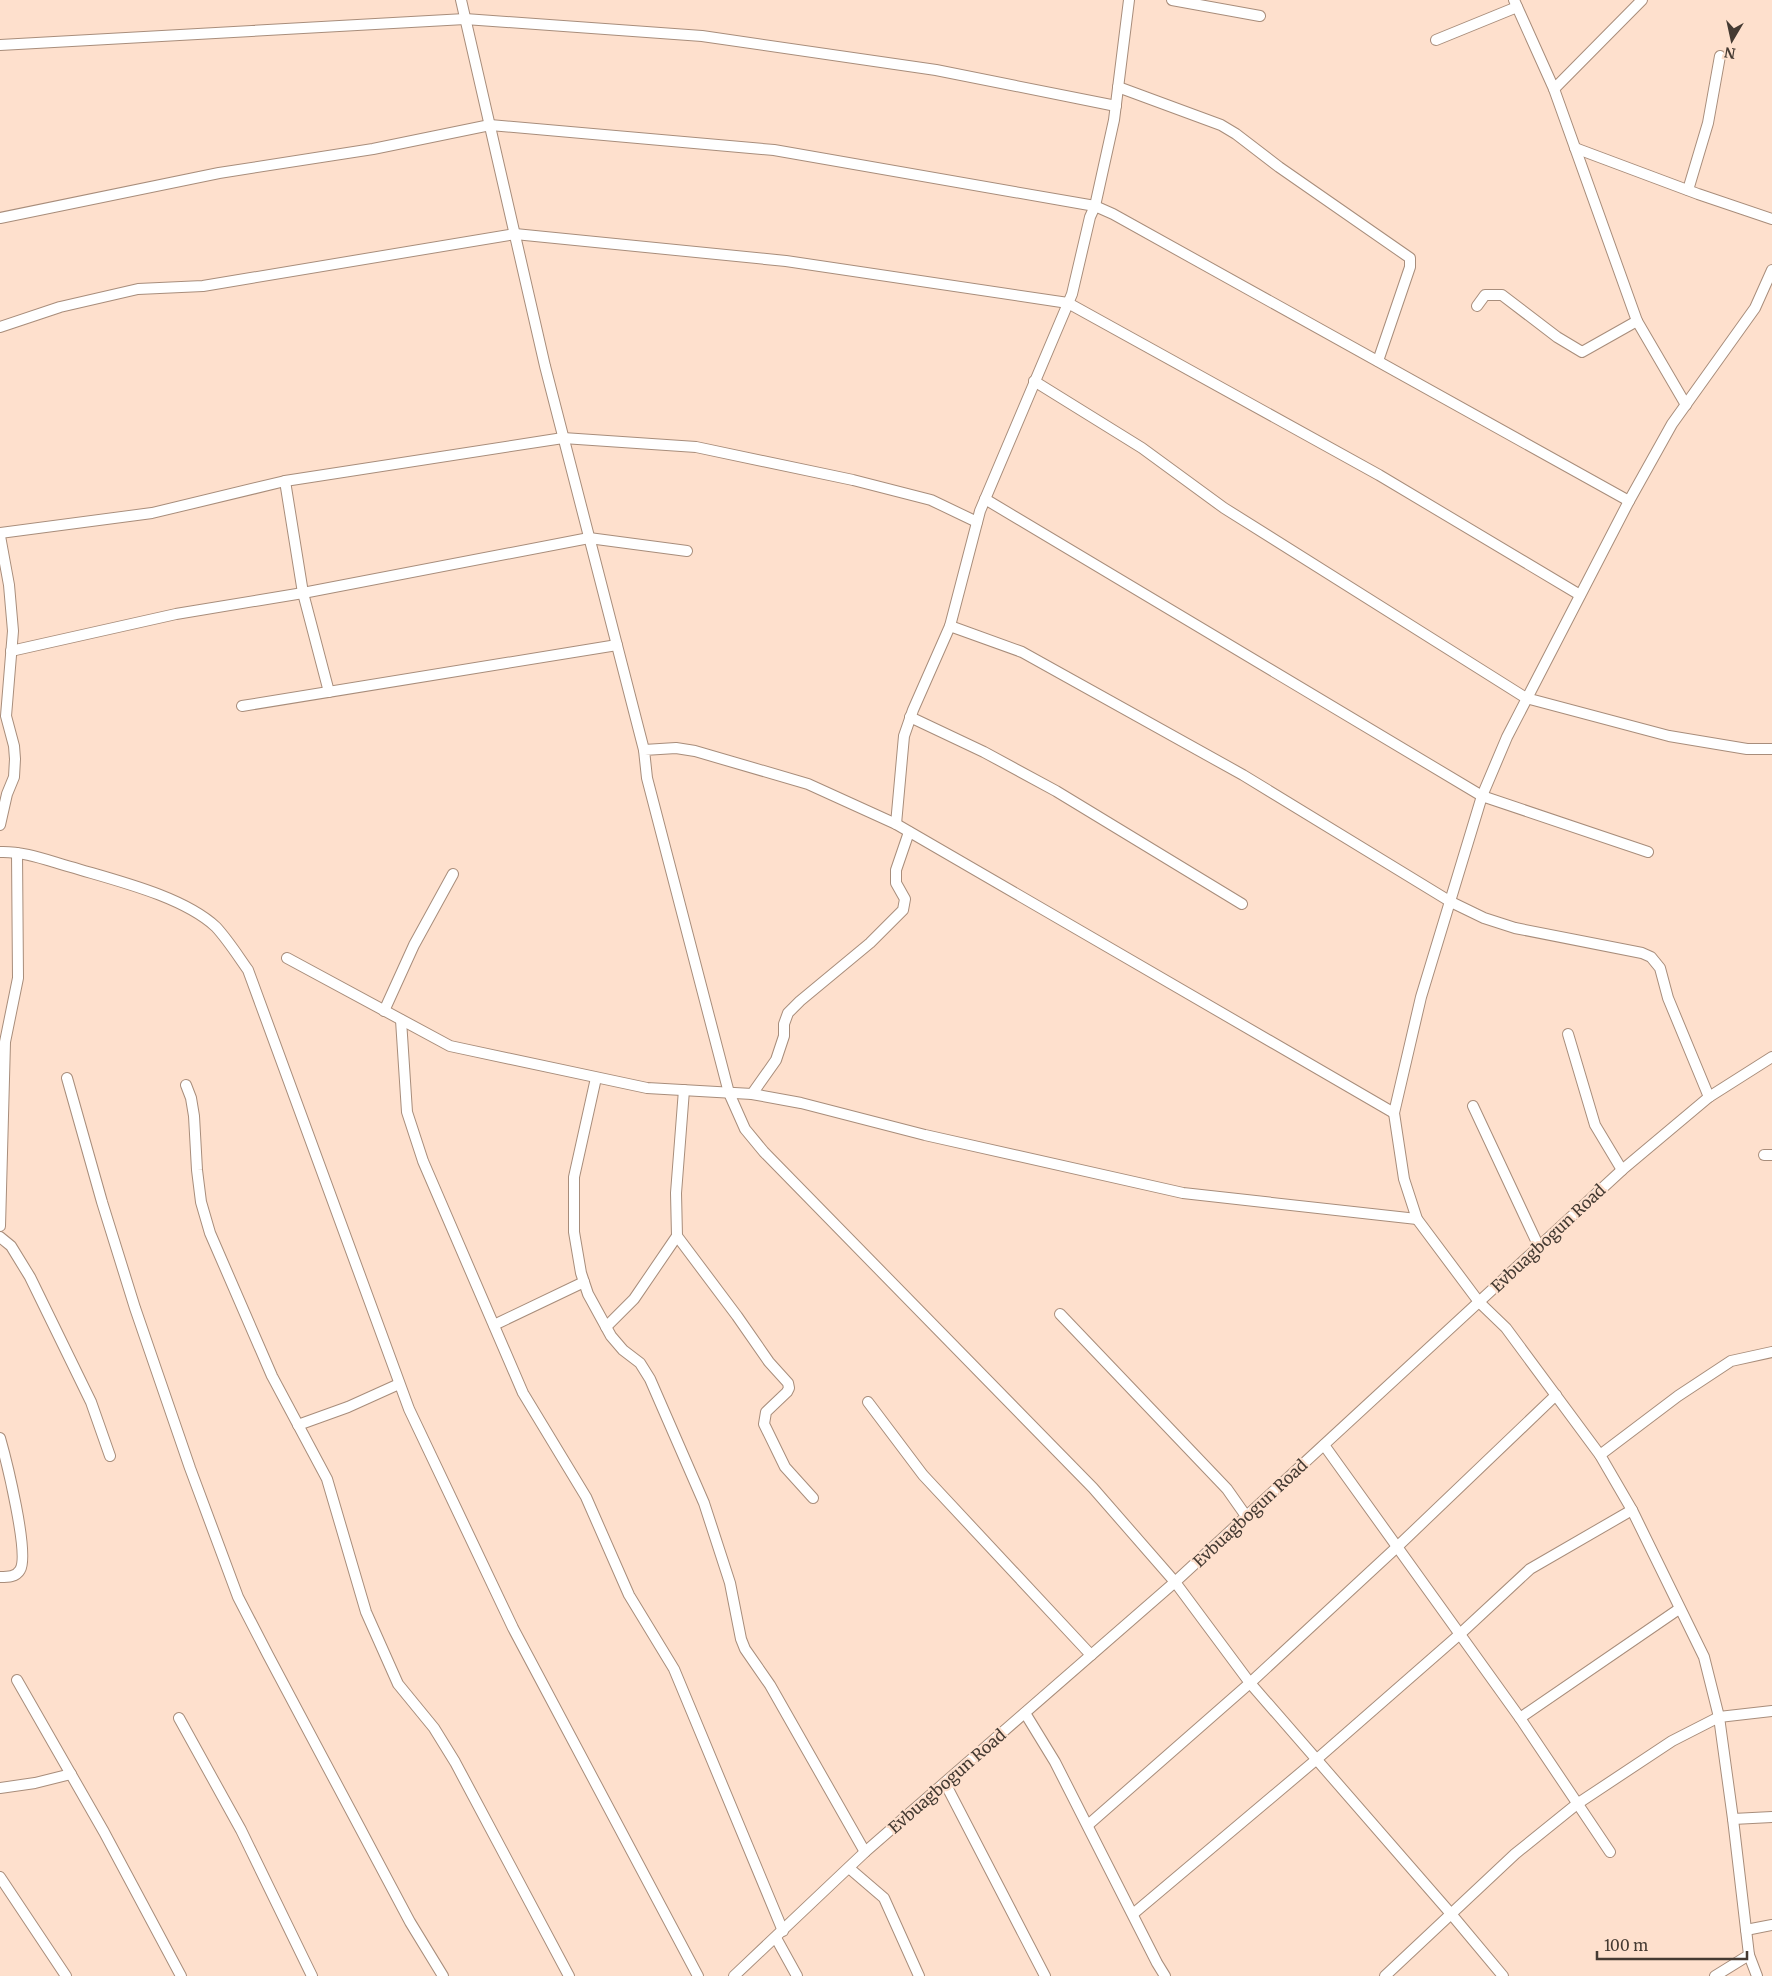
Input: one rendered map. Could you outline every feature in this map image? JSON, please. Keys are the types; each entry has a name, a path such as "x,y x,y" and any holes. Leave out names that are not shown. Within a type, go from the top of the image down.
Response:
{"street":[{"path":"460,0 563,438 644,750 647,778 729,1093 744,1129 764,1152 1092,1488 1175,1582 1250,1684 1452,1914 1502,1976"},
{"path":"896,824 904,736 910,717 950,626 977,522 985,499 1068,303 1095,206 1116,106 1129,0"},
{"path":"1172,0 1260,16"},
{"path":"1554,89 1642,0"},
{"path":"1436,40 1516,4 1554,89 1637,321 1686,405"},
{"path":"0,45 465,19 702,36 936,70 1116,106"},
{"path":"1688,190 1708,123 1720,56"},
{"path":"1118,87 1221,125 1410,258 1410,267 1378,361"},
{"path":"0,218 219,173 373,149 490,125 774,150 1095,206 1113,214 1629,501"},
{"path":"1575,148 1772,219"},
{"path":"0,327 60,306 138,289 203,286 515,234 786,262 1068,303 1379,475 1580,595"},
{"path":"1756,1976 1749,1955 1719,1717 1704,1657 1632,1510 1600,1455 1506,1328 1479,1302 1417,1219 1404,1179 1394,1113 1422,997 1482,796 1526,698 1629,501 1672,424 1755,308 1772,270"},
{"path":"1477,306 1485,295 1502,295 1557,338 1582,352 1637,321"},
{"path":"1034,381 1142,448 1224,508 1526,698 1669,736 1746,748 1772,749"},
{"path":"0,825 7,794 14,777 15,760 14,746 6,716 13,631 9,585 0,534 152,513 286,481 563,438 696,448 853,480 931,500 977,522"},
{"path":"286,481 303,593 328,692"},
{"path":"985,499 1482,796 1648,852"},
{"path":"11,651 176,614 303,593 589,538 687,552"},
{"path":"950,626 1022,652 1243,775 1451,902 1484,918 1515,928 1642,953 1650,957 1660,968 1668,998 1709,1097"},
{"path":"242,706 616,645"},
{"path":"910,717 984,752 1056,791 1242,904"},
{"path":"644,750 676,748 714,756 808,784 896,824 1394,1113"},
{"path":"752,1094 776,1060 784,1036 784,1024 788,1013 870,942 902,910 905,899 896,883 896,870 909,832"},
{"path":"0,840 8,852 18,978 5,1042 0,1226"},
{"path":"8,852 124,882 183,905 216,928 248,970 409,1409 513,1628 698,1976"},
{"path":"384,1011 414,945 453,874"},
{"path":"287,958 450,1046 647,1088 752,1094 801,1103 925,1135 1183,1192 1417,1219"},
{"path":"401,1020 406,1112 423,1160 523,1393 586,1496 629,1595 674,1669 797,1976"},
{"path":"1568,1034 1595,1125 1622,1170"},
{"name":"Evbuagbogun Road","path":"734,1976 780,1935 865,1852 1175,1582 1622,1170 1709,1097 1772,1057"},
{"path":"67,1078 102,1202 135,1308 190,1468 238,1597 410,1922 442,1976"},
{"path":"596,1078 574,1177 574,1232 588,1294 606,1327 623,1350 640,1363 650,1379 700,1494 730,1583 741,1639 745,1649 770,1685 865,1852"},
{"path":"186,1085 191,1098 194,1116 201,1202 210,1233 272,1376 327,1479 366,1612 398,1684 434,1728 455,1762 569,1976"},
{"path":"684,1090 676,1193 677,1236 737,1316 768,1362 788,1383 789,1388 787,1392 766,1412 764,1424 786,1466 813,1498"},
{"path":"1473,1106 1539,1247"},
{"path":"606,1327 634,1299 677,1236"},
{"path":"0,1237 11,1246 30,1277 90,1402 110,1456"},
{"path":"494,1325 584,1282"},
{"path":"1060,1314 1227,1489 1246,1516"},
{"path":"1600,1455 1678,1396 1731,1361 1772,1352"},
{"path":"298,1425 348,1407 400,1384"},
{"path":"1088,1825 1250,1684 1556,1395"},
{"path":"868,1402 923,1475 1091,1656"},
{"path":"0,1438 11,1478 23,1557 20,1572 15,1576 0,1578"},
{"path":"1324,1444 1520,1718 1610,1852"},
{"path":"1133,1914 1317,1759 1460,1634 1530,1569 1632,1510"},
{"path":"1520,1718 1680,1609"},
{"path":"17,1680 71,1774 180,1976"},
{"path":"1385,1976 1515,1854 1577,1804 1672,1741 1719,1717 1772,1711"},
{"path":"1025,1713 1055,1762 1165,1976"},
{"path":"179,1718 241,1830 312,1976"},
{"path":"0,1788 35,1784 71,1774"},
{"path":"945,1783 1045,1976"},
{"path":"1733,1819 1772,1817"},
{"path":"849,1868 884,1898 920,1976"},
{"path":"0,1877 66,1976"},
{"path":"1746,1930 1772,1926"},
{"path":"1715,1976 1749,1955"}]}
